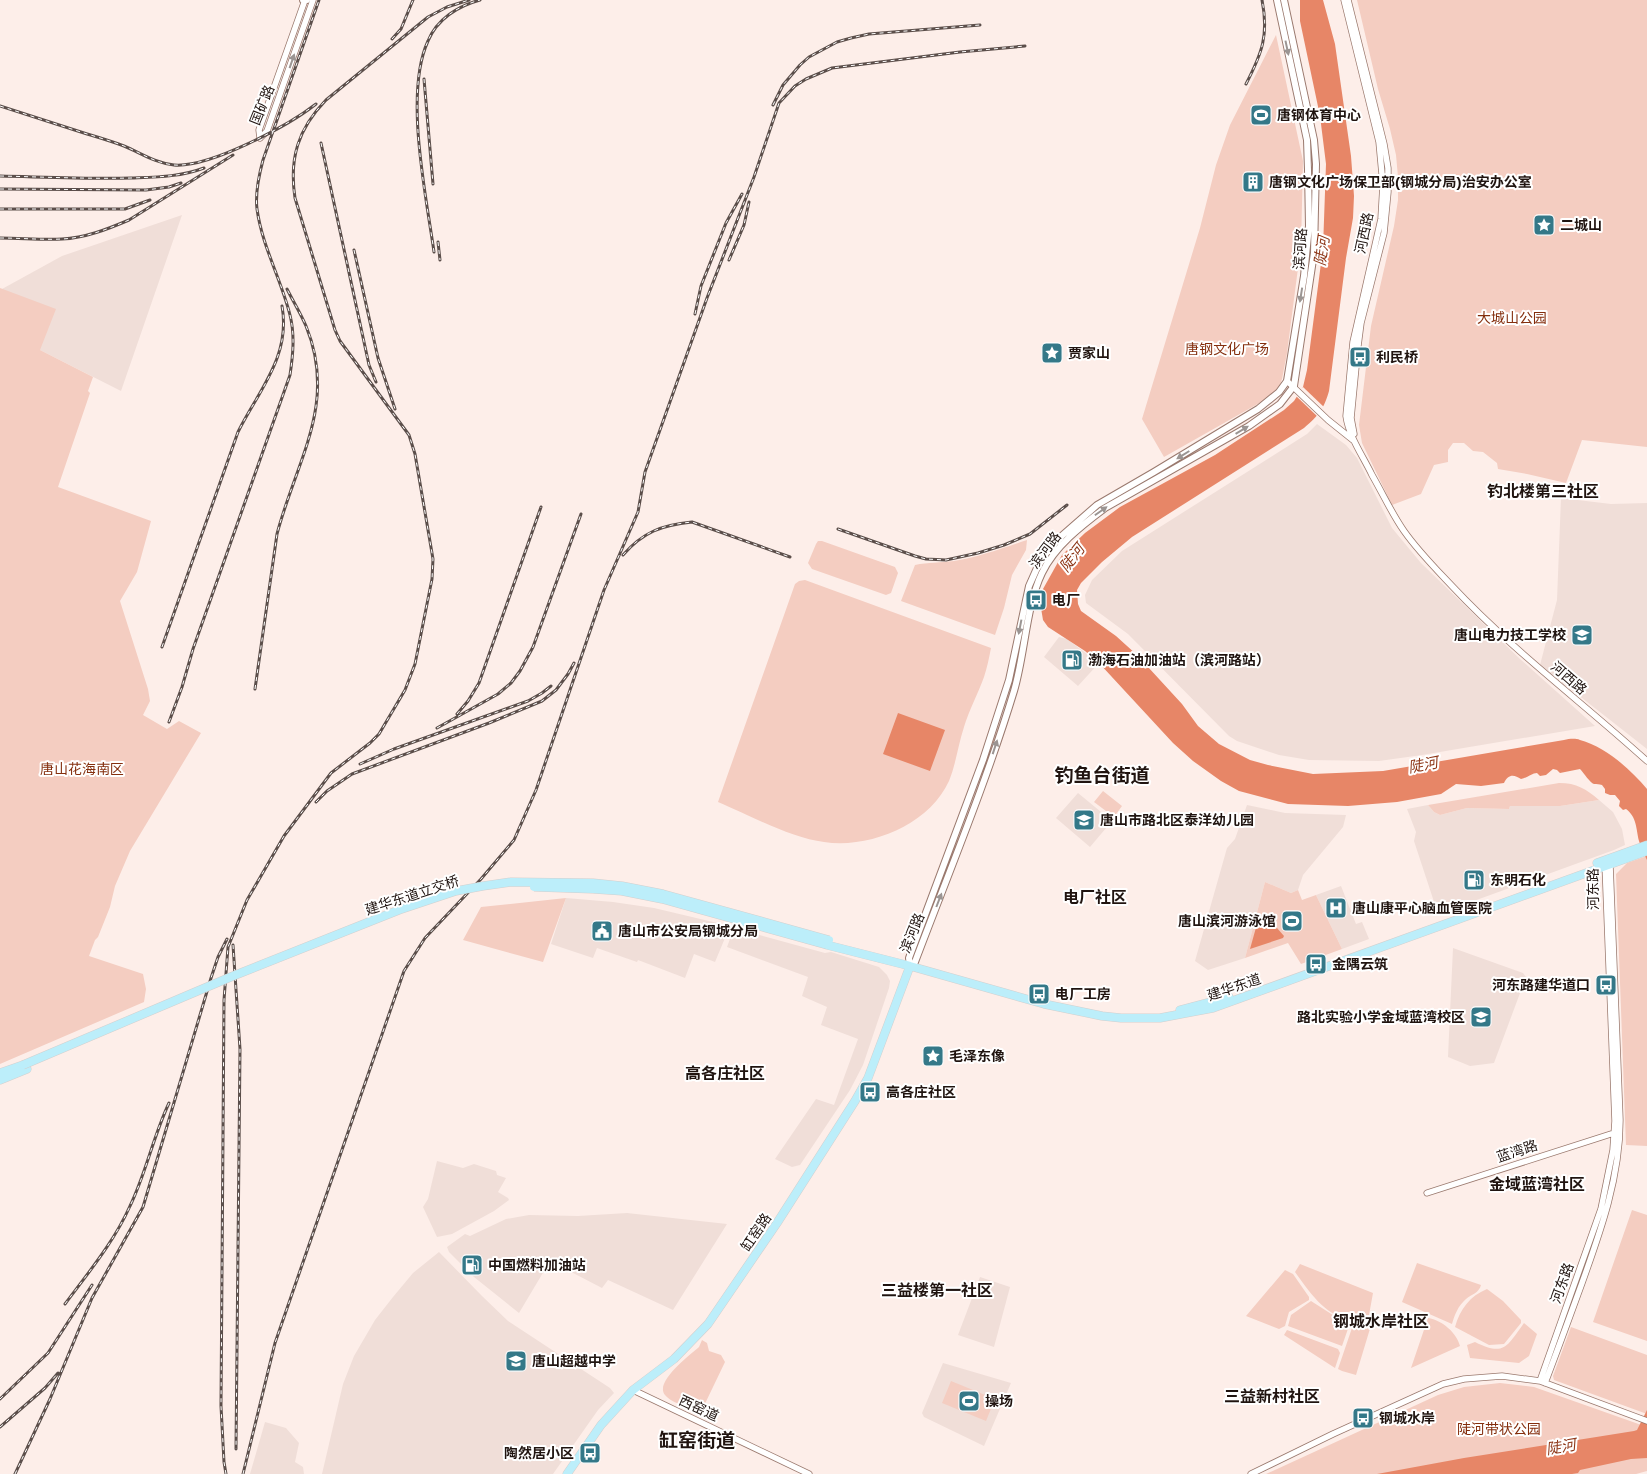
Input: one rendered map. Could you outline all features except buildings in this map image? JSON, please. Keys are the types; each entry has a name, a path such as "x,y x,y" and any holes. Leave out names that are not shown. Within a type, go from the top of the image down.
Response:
{"main road":[{"name":"滨河路","path":"911,963 983,760 1006,688 1029,586 1047,552 1057,540 1097,505 1258,408 1279,392 1286,380 1304,276 1309,226 1308,170 1307,140 1277,0"},
{"name":"滨河路","path":"911,963 980,790 1014,691 1036,587 1043,571 1064,543 1083,524 1105,508 1249,426 1280,404 1296,388 1314,253 1316,164 1314,140 1284,0"},
{"path":"1635,852 1647,845"},
{"path":"1635,852 1647,851"},
{"name":"建华东道","path":"828,943 911,963 1044,1004 1102,1016 1140,1018 1178,1015 1213,1008 1635,852"},
{"name":"建华东道立交桥","path":"25,1067 398,915 441,900 510,886 622,892 662,900 828,943"},
{"name":"缸窑路","path":"567,1474 601,1425 633,1390 674,1359 708,1324 777,1223 868,1078 911,963"},
{"path":"0,1073 25,1067"},
{"path":"0,1080 25,1067"}],"street":[{"name":"国矿路","path":"305,0 259,130 260,138 267,131 313,0"},
{"name":"河西路","path":"1344,0 1379,142 1383,185 1382,219 1353,342 1346,416 1348,425 1394,516 1436,569 1474,610 1511,644 1647,761"},
{"name":"河西路","path":"1348,0 1384,144 1388,168 1384,233 1361,322 1358,346 1351,418 1355,442"},
{"path":"1286,380 1355,442"},
{"name":"河东路","path":"1543,1382 1601,1209 1614,1133 1607,863"},
{"name":"河东路","path":"1543,1382 1598,1240 1618,1153 1620,1120 1607,863"},
{"name":"蓝湾路","path":"1427,1193 1614,1133"},
{"path":"1251,1474 1443,1384 1464,1379 1502,1376 1543,1382 1647,1421"},
{"name":"西窑道","path":"633,1390 809,1474"}],"shaded area":[{"path":"182,215 121,391 40,350 2,289 62,256"},
{"path":"1317,424 1346,445 1357,458 1392,528 1421,563 1520,659 1595,726 1379,761 1309,760 1279,755 1237,741 1229,736 1128,634 1086,603 1085,595 1092,580 1122,551 1307,434"},
{"name":"唐山电力技工学校","path":"1561,498 1611,504 1647,503 1647,749 1540,665 1557,600"},
{"name":"渤海石油加油站（滨河路站）","path":"1059,637 1067,639 1099,663 1078,686 1044,657"},
{"name":"唐山市路北区泰洋幼儿园","path":"1078,793 1112,821 1090,847 1056,818"},
{"path":"1599,800 1613,812 1622,829 1625,845 1438,914 1414,841 1416,832 1407,809 1428,805 1434,812 1440,815 1467,808 1509,809 1510,806 1560,806"},
{"path":"1247,805 1285,813 1346,815 1343,827 1303,875 1298,890 1291,893 1265,882 1245,958 1208,970 1195,961 1227,848 1235,839"},
{"name":"唐山康平心脑血管医院","path":"1341,886 1356,924 1362,922 1369,939 1342,949 1316,895"},
{"path":"566,898 654,908 730,926 715,962 694,954 685,978 638,960 637,962 597,948 593,958 551,944"},
{"path":"734,928 825,953 831,952 879,967 890,981 863,1065 850,1090 800,1165 792,1167 775,1159 816,1099 834,1105 858,1039 821,1025 827,1007 802,996 808,977 727,947"},
{"name":"路北实验小学金域蓝湾校区","path":"1453,948 1523,973 1526,977 1494,1063 1470,1066 1448,1057"},
{"path":"437,1161 463,1168 474,1164 496,1171 497,1175 506,1178 498,1192 509,1200 494,1211 452,1234 437,1237 423,1207 428,1199"},
{"path":"627,1213 727,1224 673,1310 608,1280 602,1288 550,1261 519,1313 474,1277 449,1252 447,1247 465,1234 470,1236 506,1219 529,1215 578,1216"},
{"path":"439,1252 508,1321 610,1388 614,1393 598,1410 553,1474 322,1474 343,1384 354,1356 375,1320 393,1297 413,1273"},
{"path":"980,1277 1010,1287 994,1347 958,1335"},
{"path":"943,1363 1011,1383 984,1446 924,1417 922,1413"},
{"path":"265,1422 286,1428 299,1443 295,1462 303,1467 304,1474 250,1474"}],"green space":[{"name":"大城山公园","path":"1357,0 1647,0 1647,447 1582,440 1566,483 1498,469 1497,463 1483,452 1473,451 1464,443 1453,443 1448,450 1448,462 1434,465 1421,494 1392,505 1362,443 1359,425 1371,326 1394,226 1398,200 1398,177 1396,155 1390,129 1378,89"},
{"name":"唐钢文化广场","path":"1276,35 1303,161 1301,245 1282,379 1279,388 1270,397 1164,457 1142,419 1200,228 1216,165 1230,125"},
{"name":"唐山花海南区","path":"0,288 56,309 40,350 93,377 88,391 90,393 58,487 151,521 137,572 120,601 148,689 150,701 143,715 167,729 179,721 201,733 130,851 115,886 110,907 89,956 143,974 146,989 144,1002 0,1064"},
{"path":"1027,540 1026,550 1012,575 995,635 901,601 915,565 963,559"},
{"path":"818,541 895,567 898,573 891,593 886,595 812,569 808,563"},
{"path":"805,580 991,648 984,677 968,714 949,781 940,797 913,821 896,831 860,842 841,843 811,840 784,831 718,802 795,584"},
{"path":"1559,783 1581,787 1599,800 1560,806 1510,806 1509,809 1467,808 1440,815 1434,812 1428,805"},
{"path":"1103,791 1122,806 1114,817 1094,802"},
{"path":"1647,856 1647,1146 1626,1145 1616,874 1627,863"},
{"name":"唐山滨河游泳馆","path":"1265,882 1291,893 1298,890 1302,900 1316,895 1342,949 1301,964 1288,943 1245,958"},
{"path":"566,898 543,962 463,940 481,907"},
{"path":"1632,1210 1647,1215 1647,1341 1593,1322"},
{"path":"1417,1263 1481,1285 1477,1292 1461,1304 1452,1324 1402,1302"},
{"path":"1300,1264 1373,1293 1369,1315 1349,1319 1340,1317 1325,1308 1311,1294 1295,1272"},
{"path":"1285,1270 1293,1274 1309,1297 1309,1300 1289,1312 1285,1326 1279,1329 1246,1316"},
{"path":"1487,1289 1503,1301 1521,1320 1521,1323 1504,1344 1489,1345 1455,1327 1466,1304 1476,1295"},
{"path":"1311,1301 1336,1317 1350,1323 1342,1346 1288,1326 1291,1315"},
{"path":"1428,1318 1438,1321 1448,1328 1456,1336 1460,1346 1411,1368"},
{"path":"1372,1322 1356,1375 1338,1369 1353,1325 1355,1323"},
{"path":"1524,1323 1537,1334 1529,1356 1519,1363 1470,1358 1467,1345 1475,1342 1493,1349 1499,1349 1509,1343"},
{"path":"1571,1327 1647,1355 1647,1414 1554,1380 1553,1376"},
{"path":"1287,1330 1338,1349 1340,1353 1335,1368 1284,1335"},
{"path":"702,1340 707,1343 709,1351 721,1355 725,1362 701,1412 672,1401 665,1395 663,1390 664,1383 674,1369 699,1347"},
{"name":"操场","path":"951,1381 995,1399 986,1421 942,1403"},
{"name":"陡河带状公园","path":"1500,1383 1534,1387 1647,1427 1647,1471 1636,1474 1266,1474 1438,1395 1464,1387"}],"water":[{"name":"陡河","path":"1300,0 1323,0 1335,44 1351,156 1354,196 1353,218 1329,391 1325,403 1320,412 1304,428 1132,537 1102,562 1081,583 1077,590 1078,604 1081,611 1116,636 1137,655 1182,704 1198,726 1219,744 1250,760 1268,765 1313,774 1383,771 1568,739 1590,743 1617,760 1647,789 1647,860 1630,812 1626,809 1623,810 1619,806 1620,801 1615,795 1605,793 1602,785 1592,783 1580,769 1560,773 1553,769 1546,775 1540,776 1535,773 1521,779 1511,776 1504,783 1481,786 1456,784 1441,794 1397,802 1348,806 1288,804 1239,791 1193,761 1173,743 1099,663 1085,651 1048,627 1043,620 1040,602 1043,589 1062,555 1085,533 1120,507 1215,455 1284,410 1294,401 1303,387 1307,370 1323,248 1326,164 1320,116 1300,21"},
{"path":"898,713 945,730 930,771 883,754"},
{"path":"1268,919 1284,936 1283,938 1250,949 1257,924"},
{"name":"陡河","path":"1647,1410 1647,1458 1631,1459 1580,1470 1578,1473 1572,1474 1377,1474 1634,1431 1637,1430"}],"pier":[{"path":"1303,387 1326,409 1318,417 1295,395"}],"railway":[{"path":"169,722 290,375 293,345 292,322 259,223 257,190 263,160 319,0"},
{"path":"392,39 401,29 413,0"},
{"path":"226,1474 221,1406 224,1000 228,947 247,900 284,836 331,773 379,734 405,690 415,664 432,579 433,559 415,454 409,435 340,341 335,330 295,198 293,183 295,157 302,133 308,122 326,100 428,17 447,7 469,0"},
{"path":"434,252 422,174 417,116 421,63 428,41 437,26 449,14 480,0"},
{"path":"1246,84 1263,44 1265,24 1262,0"},
{"path":"773,105 783,85 800,65 809,57 837,42 869,34 980,25"},
{"path":"243,1474 275,1343 404,971 425,938 481,879 514,840 536,790 604,590 638,512 645,472 707,298 754,177 779,103 795,86 832,68 1025,46"},
{"path":"424,79 433,184"},
{"path":"0,106 114,142 154,160 174,165 207,160 248,144 287,123 316,104"},
{"path":"321,143 369,365 376,382"},
{"path":"0,238 62,239 79,237 105,230 129,220 233,155"},
{"path":"0,176 141,178 177,175 204,168"},
{"path":"0,189 146,190 169,187 181,183"},
{"path":"695,314 701,286 726,223 742,194"},
{"path":"0,209 125,209 150,200"},
{"path":"729,260 744,225 749,202"},
{"path":"438,242 440,260"},
{"path":"354,250 378,358 395,409"},
{"path":"255,689 277,534 311,432 316,407 318,381 315,354 306,326 287,289"},
{"path":"162,647 238,432 264,387 278,357 284,324 282,306"},
{"path":"838,529 915,556 926,559 946,560 1004,545 1030,534 1067,505"},
{"path":"457,714 479,683 541,507"},
{"path":"437,728 498,694 511,683 520,671 533,647 581,514"},
{"path":"623,555 630,547 654,531 671,525 692,522 790,557"},
{"path":"316,802 327,791 352,774 489,723 542,701 556,690 574,663"},
{"path":"360,764 394,749 528,701 551,686"},
{"path":"15,1474 50,1399 92,1298 143,1207 211,978 227,939"},
{"path":"233,945 240,1049 236,1449"},
{"path":"65,1304 100,1257 124,1219 141,1181 158,1129 169,1103"},
{"path":"0,1399 48,1353 92,1285"},
{"path":"0,1427 45,1388 58,1373"}],"place":[{"name":"唐钢体育中心","path":"1261,115"},
{"name":"唐钢文化广场保卫部(钢城分局)治安办公室","path":"1253,182"},
{"name":"二城山","path":"1544,225"},
{"name":"贾家山","path":"1052,353"},
{"name":"利民桥","path":"1360,357"},
{"name":"电厂","path":"1036,600"},
{"name":"唐山电力技工学校","path":"1582,635"},
{"name":"渤海石油加油站（滨河路站）","path":"1072,660"},
{"name":"唐山市路北区泰洋幼儿园","path":"1084,820"},
{"name":"东明石化","path":"1474,880"},
{"name":"唐山康平心脑血管医院","path":"1336,908"},
{"name":"唐山滨河游泳馆","path":"1292,921"},
{"name":"唐山市公安局钢城分局","path":"602,931"},
{"name":"金隅云筑","path":"1316,964"},
{"name":"河东路建华道口","path":"1606,985"},
{"name":"电厂工房","path":"1039,994"},
{"name":"路北实验小学金域蓝湾校区","path":"1481,1017"},
{"name":"毛泽东像","path":"933,1056"},
{"name":"高各庄社区","path":"870,1092"},
{"name":"中国燃料加油站","path":"472,1265"},
{"name":"唐山超越中学","path":"516,1361"},
{"name":"操场","path":"969,1401"},
{"name":"钢城水岸","path":"1363,1418"},
{"name":"陶然居小区","path":"590,1453"}],"district":[{"name":"钓北楼第三社区","path":"1543,491"},
{"name":"钓鱼台街道","path":"1102,775"},
{"name":"电厂社区","path":"1095,897"},
{"name":"高各庄社区","path":"725,1073"},
{"name":"金域蓝湾社区","path":"1537,1184"},
{"name":"三益楼第一社区","path":"937,1290"},
{"name":"钢城水岸社区","path":"1381,1321"},
{"name":"三益新村社区","path":"1272,1396"},
{"name":"缸窑街道","path":"697,1440"}]}
